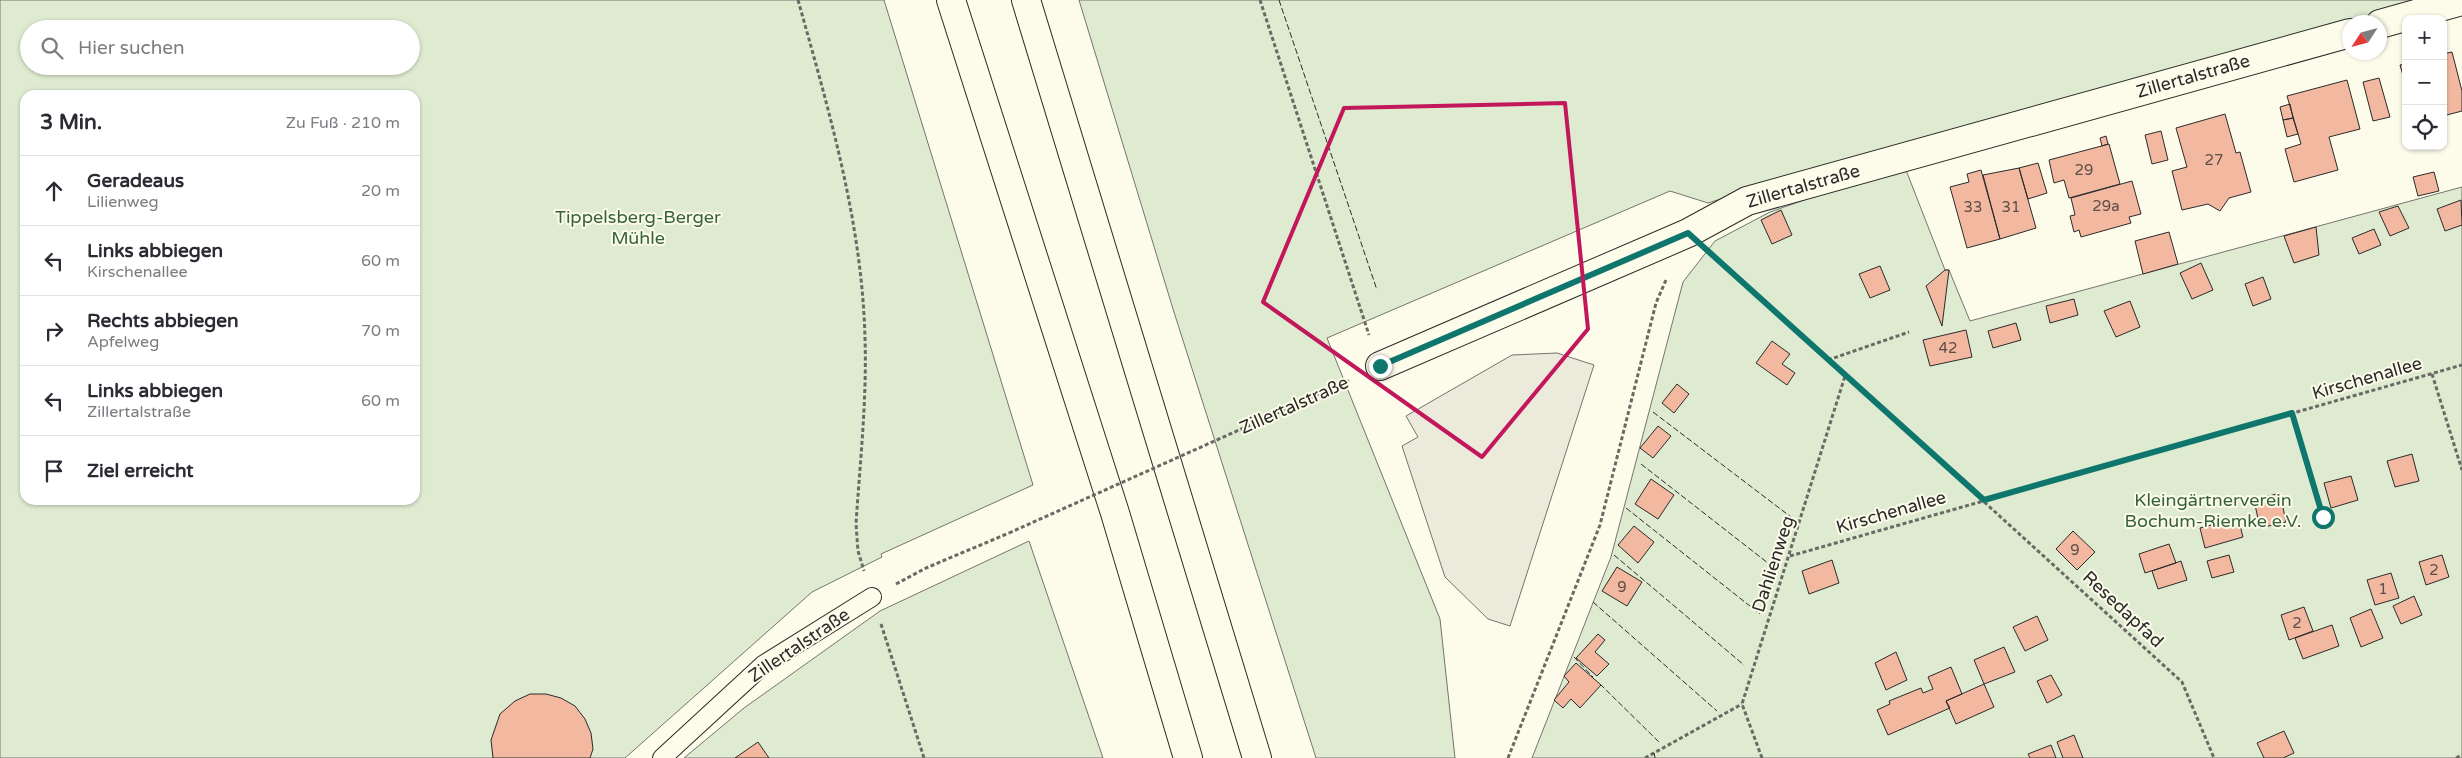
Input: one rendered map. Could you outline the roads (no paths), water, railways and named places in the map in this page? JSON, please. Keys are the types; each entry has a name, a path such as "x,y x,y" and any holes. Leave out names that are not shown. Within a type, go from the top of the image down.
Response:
{"main road":[{"path":"951,0 1115,513 1188,758"},
{"path":"1026,0 1257,758"},
{"path":"2387,22 2462,1"},
{"name":"Zillertalstraße","path":"1380,366 1688,233 1746,201 2342,35"}],"lane":[{"name":"Zillertalstraße","path":"662,758 763,665 872,597"}],"park label":[{"name":"Tippelsberg-Berger Mühle","path":"638,227"},
{"name":"Kleingärtnerverein Bochum-Riemke e.V.","path":"2213,510"}]}
